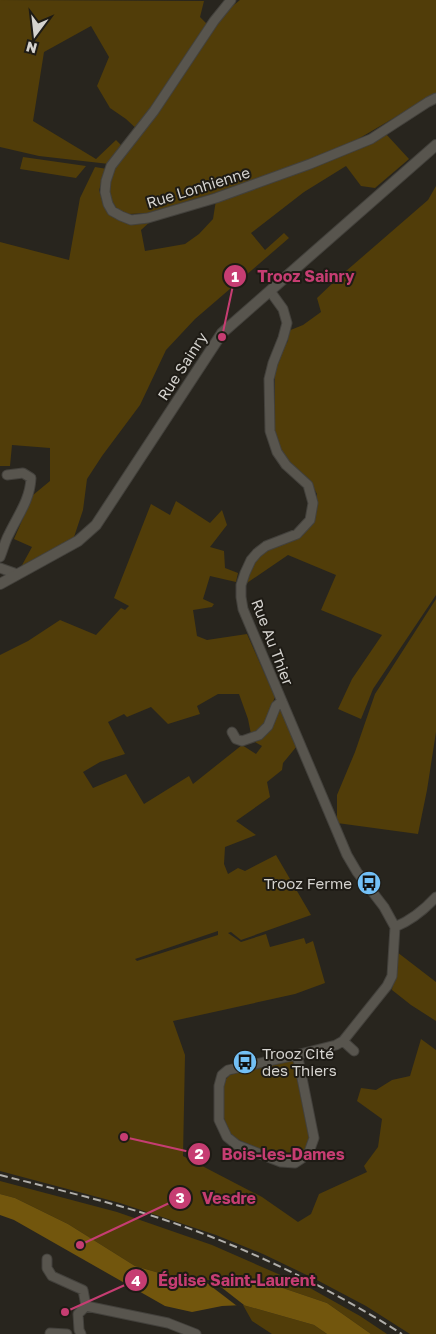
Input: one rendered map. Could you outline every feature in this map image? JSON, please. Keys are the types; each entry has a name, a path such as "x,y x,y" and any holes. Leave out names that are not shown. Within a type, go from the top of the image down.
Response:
{"street":[{"name":"Rue Lonhienne","path":"231,0 214,20 154,111 112,166 106,181 105,192 112,211 121,216 131,220 148,218 216,198 310,164 371,139 436,98"},
{"name":"Rue Sainry","path":"0,584 78,542 96,525 222,332 436,145"},
{"name":"Rue Au Thier","path":"270,291 283,309 287,323 269,379 270,431 277,452 286,465 308,486 313,503 310,520 297,534 266,546 257,552 241,584 243,609 347,855 396,927"},
{"path":"0,557 8,535 20,515 31,488 31,478 23,474 8,475"},
{"path":"0,568 17,574"},
{"name":"Rue Au Thier","path":"232,732 236,739 242,741 259,736 268,726 276,706 282,701"},
{"path":"296,1055 314,1138 309,1152 304,1157 295,1163 281,1162 237,1145 227,1137 219,1120 218,1086 222,1075 228,1070 336,1045 343,1041 387,986 392,976 396,927 409,922 436,897"},
{"path":"343,1041 354,1051"},
{"path":"47,1259 47,1268 52,1276 82,1290 86,1306"},
{"path":"50,1333 67,1334 80,1332 78,1314 86,1306"},
{"path":"86,1306 168,1323 196,1334"}],"shaded area":[{"path":"0,0 204,1 200,17 207,24 150,112 155,117 224,13 240,0 436,0 436,95 341,149 234,187 148,213 129,214 117,209 108,194 109,179 120,159 141,133 110,108 97,86 109,57 91,26 44,52 33,121 96,159 116,140 122,146 109,164 39,156 0,147"},
{"path":"386,134 409,159 375,188 361,186 346,166 304,192 251,233 265,250 284,233 289,238 195,319 166,350 140,405 87,479 83,510 73,540 21,567 32,547 14,539 33,495 50,481 50,448 12,445 10,466 0,466 0,242 69,260 80,198 95,167 107,169 99,190 104,207 115,218 125,222 152,220 141,230 145,251 185,244 199,234 213,219 216,200 294,174"},
{"path":"23,157 86,166 76,178 20,169"},
{"path":"436,186 436,595 373,689 361,719 338,709 352,679 382,635 321,610 336,575 288,555 244,585 261,551 303,535 315,519 317,494 309,479 284,458 277,443 275,433 275,379 273,370 277,357 288,341 288,331 303,325 321,312 317,298 428,200"},
{"path":"176,501 210,523 222,510 227,525 210,547 224,551 225,568 238,573 236,582 210,576 203,599 214,604 212,607 193,610 197,636 207,640 247,634 275,697 263,727 251,734 239,694 218,694 197,706 200,714 168,724 151,707 127,717 124,714 108,722 125,754 100,762 83,772 93,788 126,774 144,804 189,776 193,784 242,745 256,754 262,746 253,741 277,710 284,711 297,746 283,763 282,770 267,782 270,797 236,821 256,835 225,847 224,864 228,874 238,868 245,871 276,855 311,915 241,940 231,932 228,933 241,942 266,934 270,947 304,938 306,944 313,941 325,983 295,994 173,1021 185,1055 183,1156 262,1197 298,1222 311,1214 319,1194 367,1172 364,1166 378,1147 382,1119 357,1101 361,1088 376,1090 392,1080 410,1076 421,1039 436,1050 436,1334 410,1334 366,1306 315,1279 263,1254 216,1235 120,1203 0,1171 0,655 28,641 60,620 96,635 121,608 125,610 129,606 114,598 151,504 170,515","holes":["218,931 218,935 137,961 135,959"]},
{"path":"436,599 436,732 418,834 337,823 337,795 355,752 375,694"},
{"path":"397,952 436,982 436,1021 392,990"},
{"path":"282,1060 294,1062 310,1133 310,1139 304,1152 291,1160 285,1160 237,1139 230,1133 224,1118 223,1089 225,1080 230,1075"},
{"path":"0,1181 117,1212 212,1245 310,1288 360,1316 387,1334 371,1334 327,1303 274,1285 187,1281 135,1266 68,1224 15,1198 0,1194"},
{"path":"0,1194 15,1198 68,1224 135,1266 187,1281 274,1285 327,1303 371,1334 327,1334 314,1325 243,1305 222,1306 192,1312 165,1306 14,1220 0,1215"},
{"path":"243,1305 314,1325 327,1334 272,1334 252,1321"}],"pier":[{"path":"203,1280 212,1280 244,1305 237,1306"}],"railway":[{"path":"0,1175 145,1213 227,1243 287,1270 345,1300 402,1334"}],"place":[{"name":"Trooz Sainry","path":"222,337"},
{"name":"Trooz Ferme","path":"369,883"},
{"name":"Trooz Cité des Thiers","path":"245,1062"},
{"name":"Bois-les-Dames","path":"124,1137"},
{"name":"Vesdre","path":"80,1245"},
{"name":"Église Saint-Laurent","path":"65,1312"}]}
